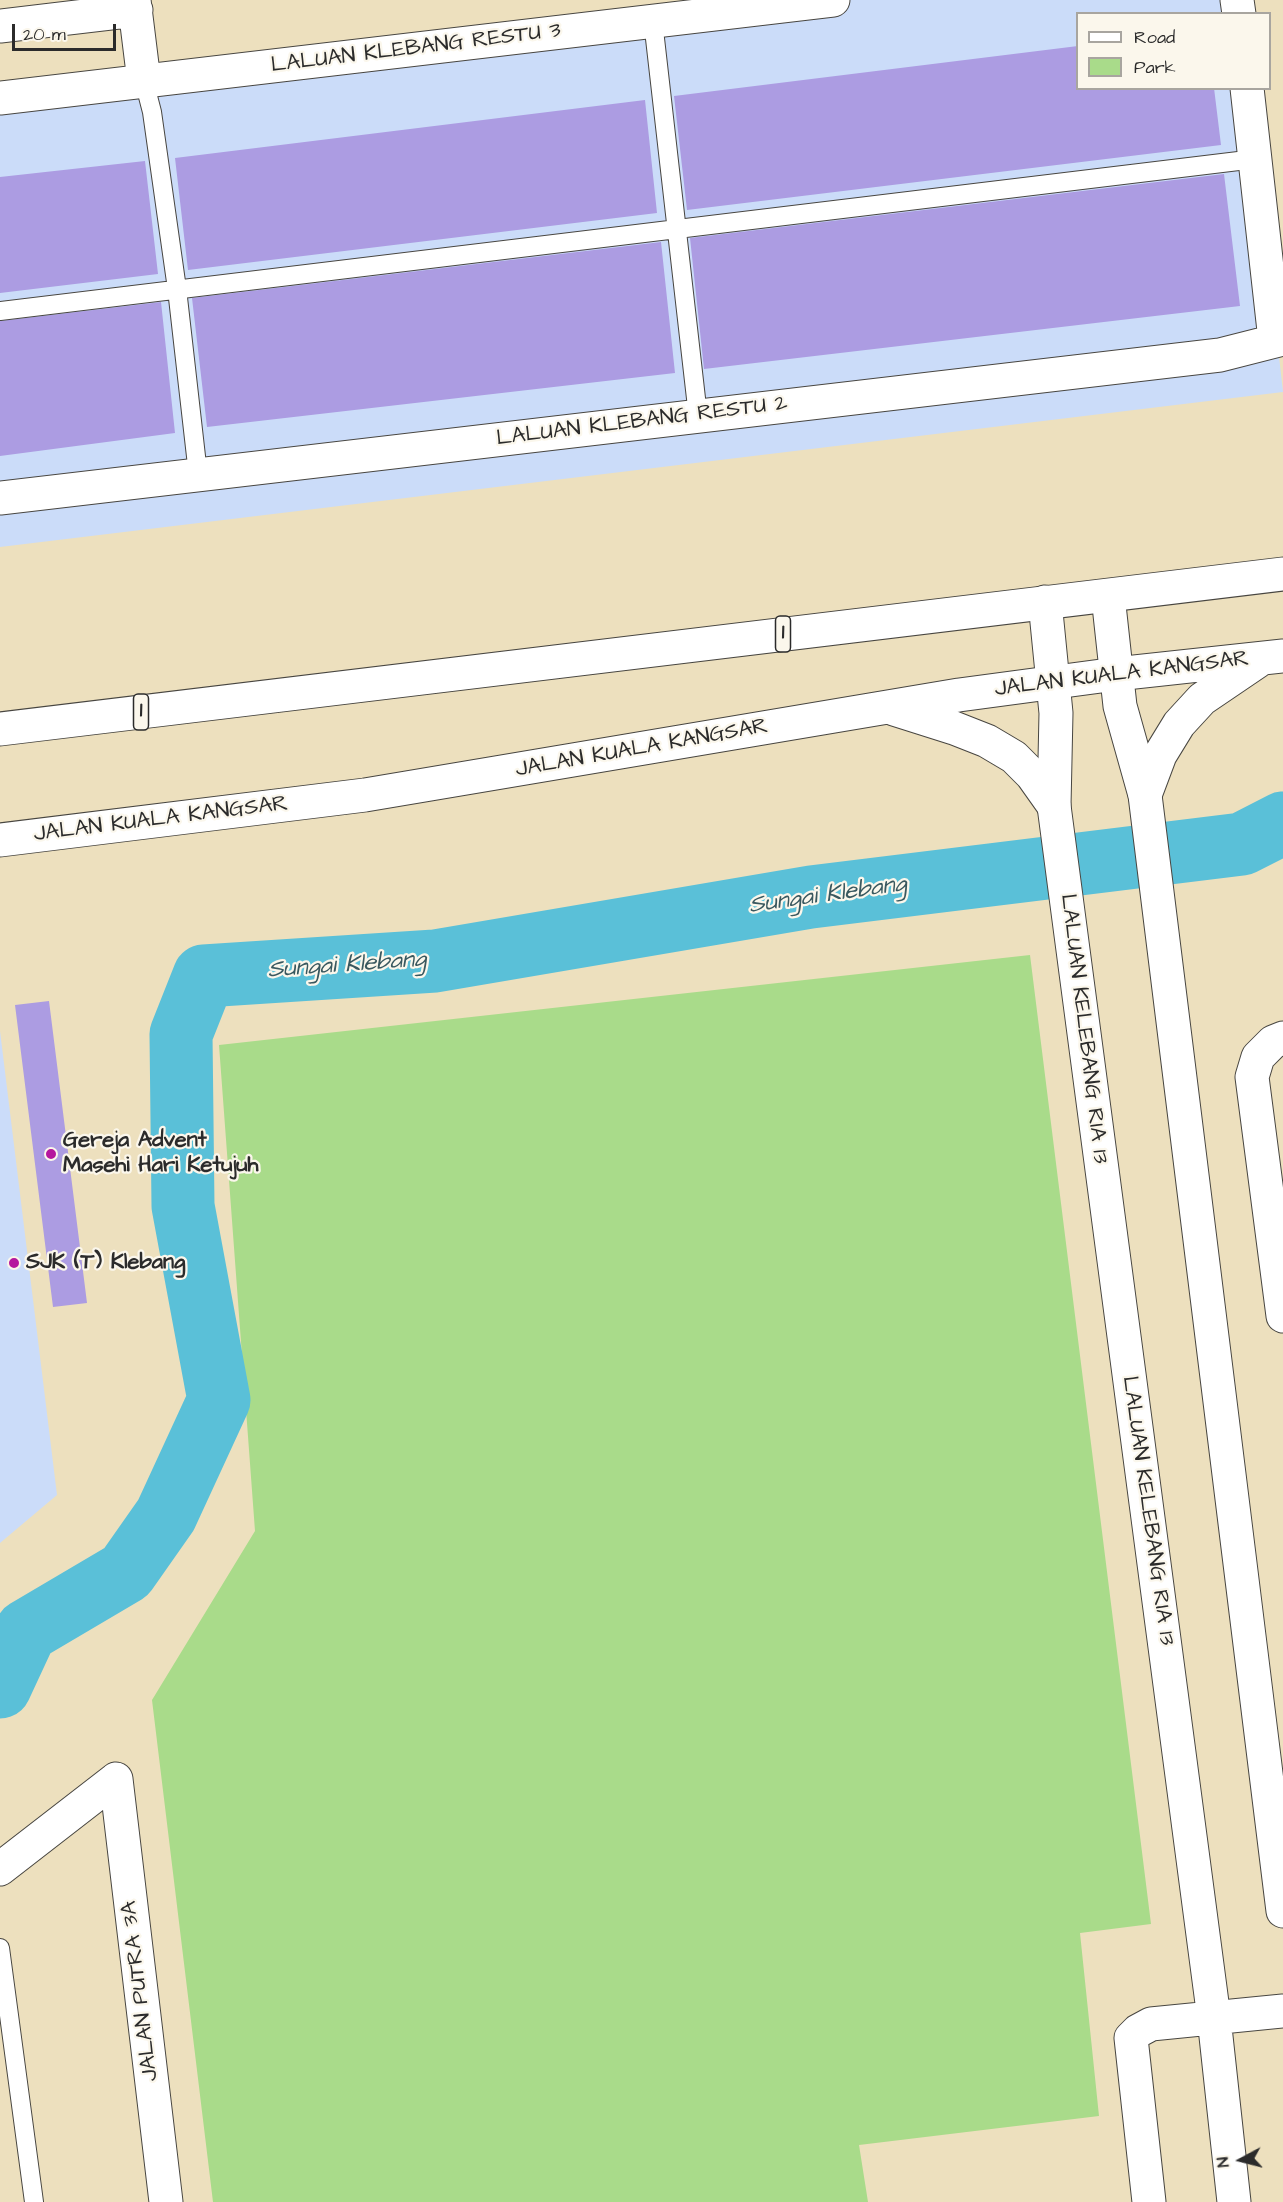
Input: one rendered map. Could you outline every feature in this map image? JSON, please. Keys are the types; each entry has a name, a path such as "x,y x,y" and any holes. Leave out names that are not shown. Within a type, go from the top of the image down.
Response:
{"main road":[{"name":"LALUAN KLEBANG RESTU 3","path":"0,98 833,0"},
{"path":"0,26 135,5 144,81"},
{"path":"1247,90 1279,339"},
{"name":"LALUAN KLEBANG RESTU 2","path":"0,498 1220,355 1279,339"},
{"name":"1","path":"0,729 1283,574"},
{"path":"1108,596 1123,724 1145,802 1283,1911"},
{"name":"LALUAN KELEBANG RIA 13","path":"1045,602 1056,731 1055,814 1214,2018 1234,2202"},
{"path":"1145,802 1160,755 1179,724 1202,699 1273,657"},
{"name":"JALAN KUALA KANGSAR","path":"0,840 365,795 889,707 1053,682 1273,657"},
{"path":"889,707 987,741 1014,757 1032,775 1055,814"},
{"path":"1278,1040 1258,1058 1252,1077 1283,1316"},
{"name":"JALAN PUTRA 3A","path":"0,1869 116,1779 166,2202"},
{"path":"1149,2202 1131,2038 1151,2024 1283,2011"}],"lane":[{"path":"653,21 698,416"},
{"path":"144,81 152,112 177,289 198,474"},
{"path":"0,310 1255,159"},
{"path":"0,1948 34,2202"}],"shaded area":[{"path":"824,0 1239,0 1241,12 1076,12 1076,90 1249,90 1283,392 0,547 0,97"},
{"name":"SJK (T) Klebang","path":"0,1031 57,1495 0,1543"}],"green space":[{"path":"1030,955 1151,1924 1080,1933 1099,2116 859,2145 868,2202 213,2202 152,1700 255,1531 219,1045"}],"building":[{"path":"1076,46 1076,90 1214,90 1221,145 687,210 674,96"},
{"path":"645,100 657,213 188,270 175,158"},
{"path":"145,161 158,274 0,293 0,177"},
{"path":"1224,174 1240,306 704,369 690,238"},
{"path":"661,242 675,373 207,427 192,298"},
{"path":"161,302 175,433 0,456 0,321"},
{"name":"Gereja Advent Masehi Hari Ketujuh","path":"49,1001 87,1303 53,1307 15,1005"}],"waterway":[{"name":"Sungai Klebang","path":"0,1687 26,1631 126,1572 166,1515 219,1400 183,1206 181,1034 204,976 435,961 811,897 1242,844 1283,823"}],"place":[{"name":"Gereja Advent Masehi Hari Ketujuh","path":"51,1154"},
{"name":"SJK (T) Klebang","path":"14,1263"}]}
